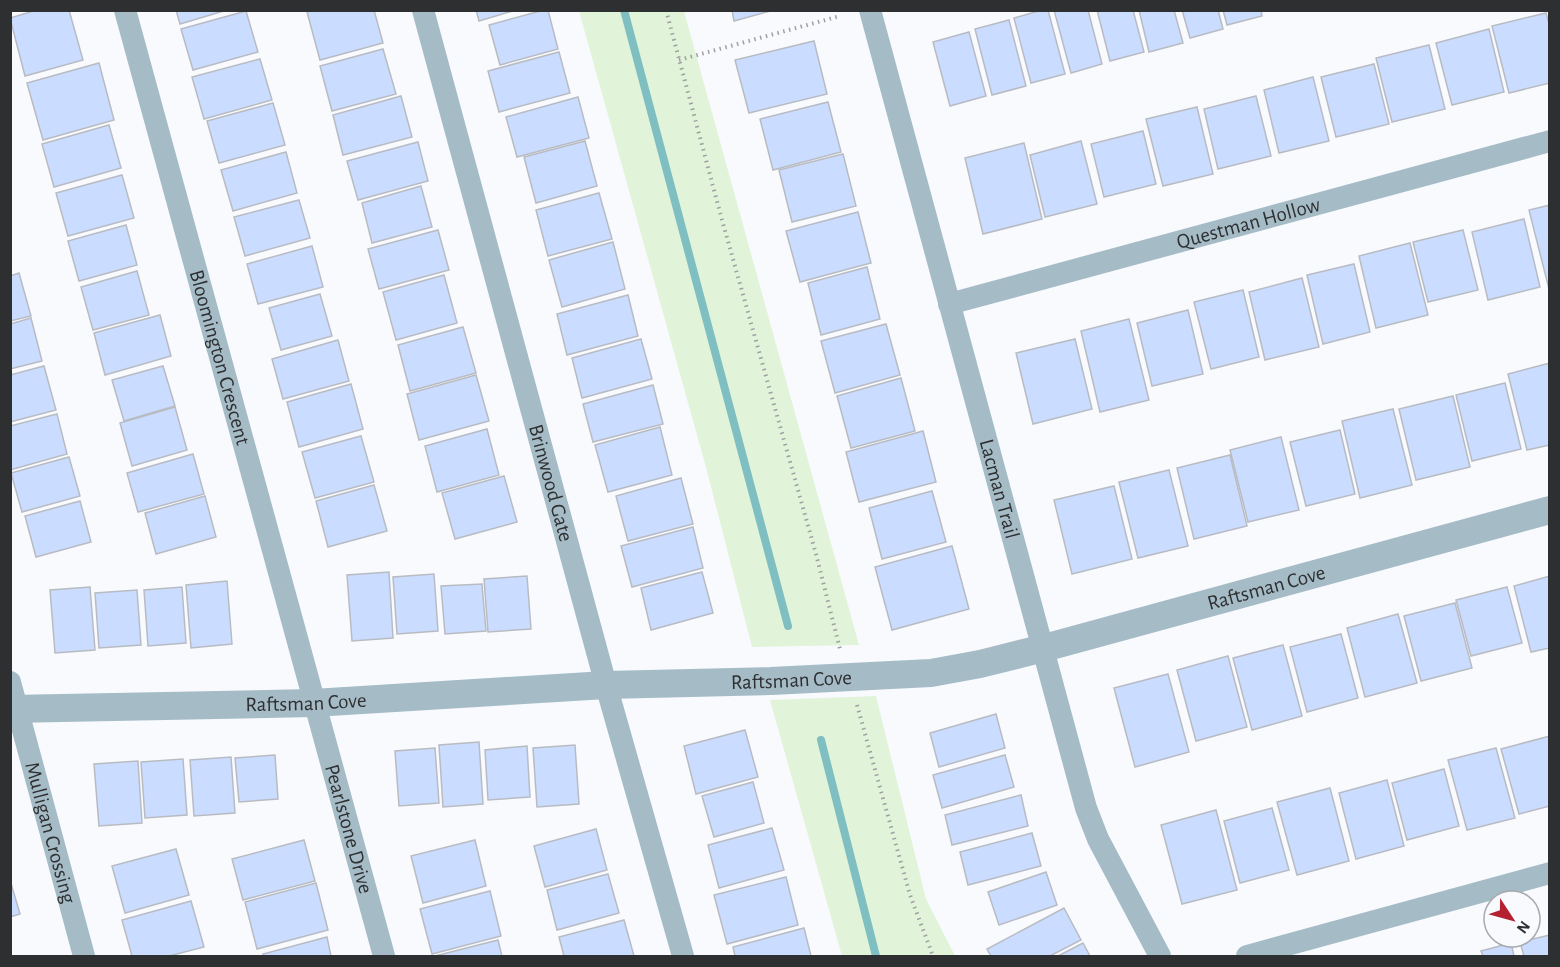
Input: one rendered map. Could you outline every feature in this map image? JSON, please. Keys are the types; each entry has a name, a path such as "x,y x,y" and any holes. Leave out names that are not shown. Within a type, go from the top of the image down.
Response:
{"street":[{"name":"Bloomington Crescent","path":"125,10 313,703"},
{"name":"Brinwood Gate","path":"423,10 606,686 683,957"},
{"name":"Lacman Trail","path":"870,10 1086,808 1098,839 1160,957"},
{"name":"Questman Hollow","path":"949,304 1550,141"},
{"name":"Raftsman Cove","path":"13,700 313,703 606,686 931,673 1044,648 1550,510"},
{"name":"Mulligan Crossing","path":"13,700 84,957"},
{"name":"Pearlstone Drive","path":"313,703 384,957"},
{"path":"1247,957 1550,873"}],"path":[{"path":"666,10 848,676 910,895 933,957"},
{"path":"679,60 840,15"}],"green space":[{"path":"579,11 684,11 859,645 752,647 707,471"},
{"path":"876,696 926,899 955,956 842,956 770,700"}],"building":[{"path":"37,10 69,10 83,60 25,76 10,18"},
{"path":"176,10 227,10 180,24"},
{"path":"374,10 383,43 320,60 307,12"},
{"path":"476,10 516,10 479,21"},
{"path":"548,10 558,49 500,65 489,25"},
{"path":"732,10 774,10 734,21"},
{"path":"1048,10 1065,74 1031,83 1014,18"},
{"path":"1054,10 1088,10 1102,64 1071,73"},
{"path":"1097,10 1133,10 1144,52 1110,61"},
{"path":"1139,10 1174,10 1183,43 1149,52"},
{"path":"1182,10 1218,10 1223,29 1190,38"},
{"path":"1223,10 1261,10 1262,16 1227,25"},
{"path":"246,11 258,52 193,70 181,29"},
{"path":"1546,13 1550,27 1550,83 1509,93 1492,26"},
{"path":"1009,20 1026,86 992,95 975,29"},
{"path":"1489,29 1504,92 1452,105 1436,43"},
{"path":"969,32 986,96 950,106 933,42"},
{"path":"814,41 827,94 749,113 735,60"},
{"path":"1429,45 1445,109 1392,122 1376,58"},
{"path":"383,49 396,94 332,111 320,66"},
{"path":"559,52 570,93 499,112 488,71"},
{"path":"260,59 272,100 204,119 192,77"},
{"path":"99,63 114,120 43,140 27,83"},
{"path":"1374,64 1389,124 1336,137 1321,77"},
{"path":"1313,77 1329,141 1279,153 1264,90"},
{"path":"401,96 412,137 343,155 333,115"},
{"path":"1256,96 1271,156 1218,169 1204,109"},
{"path":"578,97 589,138 517,157 506,117"},
{"path":"828,102 841,152 773,170 760,119"},
{"path":"273,103 285,145 219,163 207,121"},
{"path":"1197,107 1213,174 1163,186 1146,119"},
{"path":"109,125 121,168 54,187 42,144"},
{"path":"1143,131 1156,184 1104,197 1091,144"},
{"path":"585,141 597,186 536,203 524,157"},
{"path":"1081,141 1097,204 1045,217 1030,155"},
{"path":"418,142 428,181 358,200 347,161"},
{"path":"1024,143 1042,219 983,234 965,158"},
{"path":"286,152 297,193 233,211 221,170"},
{"path":"843,154 856,206 792,222 779,170"},
{"path":"122,175 134,218 68,236 56,193"},
{"path":"421,186 432,227 372,243 362,203"},
{"path":"599,193 612,239 548,256 536,210"},
{"path":"299,200 310,238 245,256 234,217"},
{"path":"1550,205 1550,289 1549,289 1529,210"},
{"path":"858,212 871,263 800,282 786,231"},
{"path":"1524,219 1540,287 1488,300 1472,232"},
{"path":"126,225 137,265 79,281 68,241"},
{"path":"438,230 449,270 379,289 368,249"},
{"path":"1463,230 1478,290 1428,302 1413,242"},
{"path":"613,242 625,289 562,307 549,260"},
{"path":"1410,243 1428,315 1376,328 1359,256"},
{"path":"312,246 323,287 258,304 247,264"},
{"path":"1354,264 1370,332 1323,344 1307,275"},
{"path":"867,267 880,319 821,335 808,283"},
{"path":"137,271 149,315 93,330 81,287"},
{"path":"19,273 31,316 10,321 10,276"},
{"path":"444,275 457,323 396,340 383,292"},
{"path":"1302,278 1319,347 1265,360 1249,292"},
{"path":"1243,290 1259,357 1211,369 1194,302"},
{"path":"320,294 332,336 281,350 269,308"},
{"path":"628,295 638,336 567,355 557,314"},
{"path":"1188,310 1203,374 1152,386 1137,323"},
{"path":"160,315 171,356 105,375 94,333"},
{"path":"31,318 42,361 10,369 10,324"},
{"path":"1129,319 1149,400 1100,412 1081,331"},
{"path":"886,324 900,375 835,393 821,341"},
{"path":"463,327 476,373 410,391 398,345"},
{"path":"641,339 652,379 582,398 572,358"},
{"path":"1075,339 1092,409 1033,424 1016,353"},
{"path":"338,340 349,381 283,399 272,359"},
{"path":"1550,363 1550,445 1527,450 1508,374"},
{"path":"44,366 56,410 10,422 10,375"},
{"path":"163,366 175,406 124,421 112,380"},
{"path":"476,375 489,421 419,440 407,394"},
{"path":"901,378 915,431 851,448 837,396"},
{"path":"1505,383 1521,449 1472,461 1456,395"},
{"path":"351,384 363,429 299,447 287,402"},
{"path":"653,385 663,424 593,442 583,404"},
{"path":"1453,396 1470,467 1416,480 1399,409"},
{"path":"175,407 187,450 132,466 120,423"},
{"path":"1393,409 1412,485 1360,498 1342,421"},
{"path":"57,414 67,454 10,470 10,426"},
{"path":"660,427 672,475 608,492 595,445"},
{"path":"487,429 499,475 437,492 425,446"},
{"path":"1340,430 1355,494 1306,506 1290,442"},
{"path":"923,431 936,482 859,502 846,452"},
{"path":"361,436 374,482 315,498 302,452"},
{"path":"1281,437 1299,510 1248,522 1230,450"},
{"path":"193,454 204,494 138,512 127,473"},
{"path":"1230,455 1247,526 1194,539 1177,468"},
{"path":"69,457 80,496 22,512 11,473"},
{"path":"1169,470 1188,546 1138,558 1119,482"},
{"path":"504,476 517,522 455,539 442,493"},
{"path":"681,478 693,524 628,541 616,496"},
{"path":"374,485 387,531 328,547 316,501"},
{"path":"1114,486 1132,559 1072,574 1054,500"},
{"path":"932,491 946,542 882,559 869,508"},
{"path":"205,496 216,537 156,554 145,513"},
{"path":"80,501 91,542 36,557 25,516"},
{"path":"693,527 703,568 632,587 621,546"},
{"path":"952,546 969,609 892,630 875,567"},
{"path":"389,572 393,638 352,641 347,575"},
{"path":"702,572 713,613 651,630 641,588"},
{"path":"434,574 438,631 397,634 393,577"},
{"path":"527,576 531,629 488,632 484,579"},
{"path":"1550,576 1550,648 1531,652 1514,586"},
{"path":"227,581 232,644 191,648 186,585"},
{"path":"482,584 486,631 445,634 441,586"},
{"path":"90,587 95,650 55,653 50,590"},
{"path":"182,587 186,643 148,646 144,590"},
{"path":"1507,587 1522,643 1471,656 1456,600"},
{"path":"137,590 141,645 99,648 95,593"},
{"path":"1455,603 1472,668 1421,681 1404,616"},
{"path":"1398,614 1417,683 1365,697 1347,628"},
{"path":"1341,634 1358,698 1307,712 1290,647"},
{"path":"1283,645 1302,716 1252,730 1233,658"},
{"path":"1228,656 1247,727 1196,741 1177,670"},
{"path":"1168,674 1189,752 1135,767 1114,688"},
{"path":"996,714 1005,748 939,767 930,733"},
{"path":"745,730 758,777 696,794 684,746"},
{"path":"1550,736 1550,806 1519,814 1501,749"},
{"path":"479,742 483,804 443,807 439,745"},
{"path":"575,745 579,804 537,807 533,748"},
{"path":"527,746 530,797 488,800 485,750"},
{"path":"435,748 439,803 399,806 395,751"},
{"path":"1496,748 1515,818 1467,830 1448,760"},
{"path":"275,755 278,799 239,802 235,758"},
{"path":"1005,755 1014,787 942,808 933,775"},
{"path":"231,757 235,813 194,816 190,760"},
{"path":"183,759 187,815 145,818 141,762"},
{"path":"138,761 142,823 99,826 94,764"},
{"path":"1444,769 1459,826 1407,840 1392,783"},
{"path":"1387,780 1404,846 1356,859 1339,793"},
{"path":"753,782 764,823 714,837 702,796"},
{"path":"1330,788 1349,861 1297,875 1277,802"},
{"path":"1021,795 1028,826 952,845 945,815"},
{"path":"1272,808 1289,870 1240,883 1224,821"},
{"path":"1216,810 1237,890 1182,904 1161,825"},
{"path":"772,828 784,870 719,888 708,845"},
{"path":"596,829 607,870 545,887 534,846"},
{"path":"1032,833 1041,866 968,885 960,852"},
{"path":"304,840 315,881 243,900 232,859"},
{"path":"475,840 486,886 423,903 411,856"},
{"path":"176,849 189,895 125,913 112,866"},
{"path":"1046,872 1057,905 999,925 988,892"},
{"path":"608,874 619,913 557,930 547,890"},
{"path":"786,877 798,925 727,944 714,895"},
{"path":"10,880 20,914 10,917"},
{"path":"316,883 328,930 257,949 245,902"},
{"path":"490,891 501,936 432,954 420,909"},
{"path":"191,901 204,947 169,956 132,956 122,920"},
{"path":"1064,908 1081,940 1050,956 991,956 987,949"},
{"path":"624,920 634,956 564,956 559,937"},
{"path":"804,928 811,956 735,956 733,947"},
{"path":"1550,935 1550,956 1524,956 1522,949 1542,949 1542,937"},
{"path":"327,937 331,956 263,956 263,954"},
{"path":"498,940 502,956 435,956"},
{"path":"1083,943 1090,956 1058,956"},
{"path":"1512,949 1514,956 1483,956 1481,951"}],"waterway":[{"path":"624,10 788,626"},
{"path":"821,740 876,956"}]}
